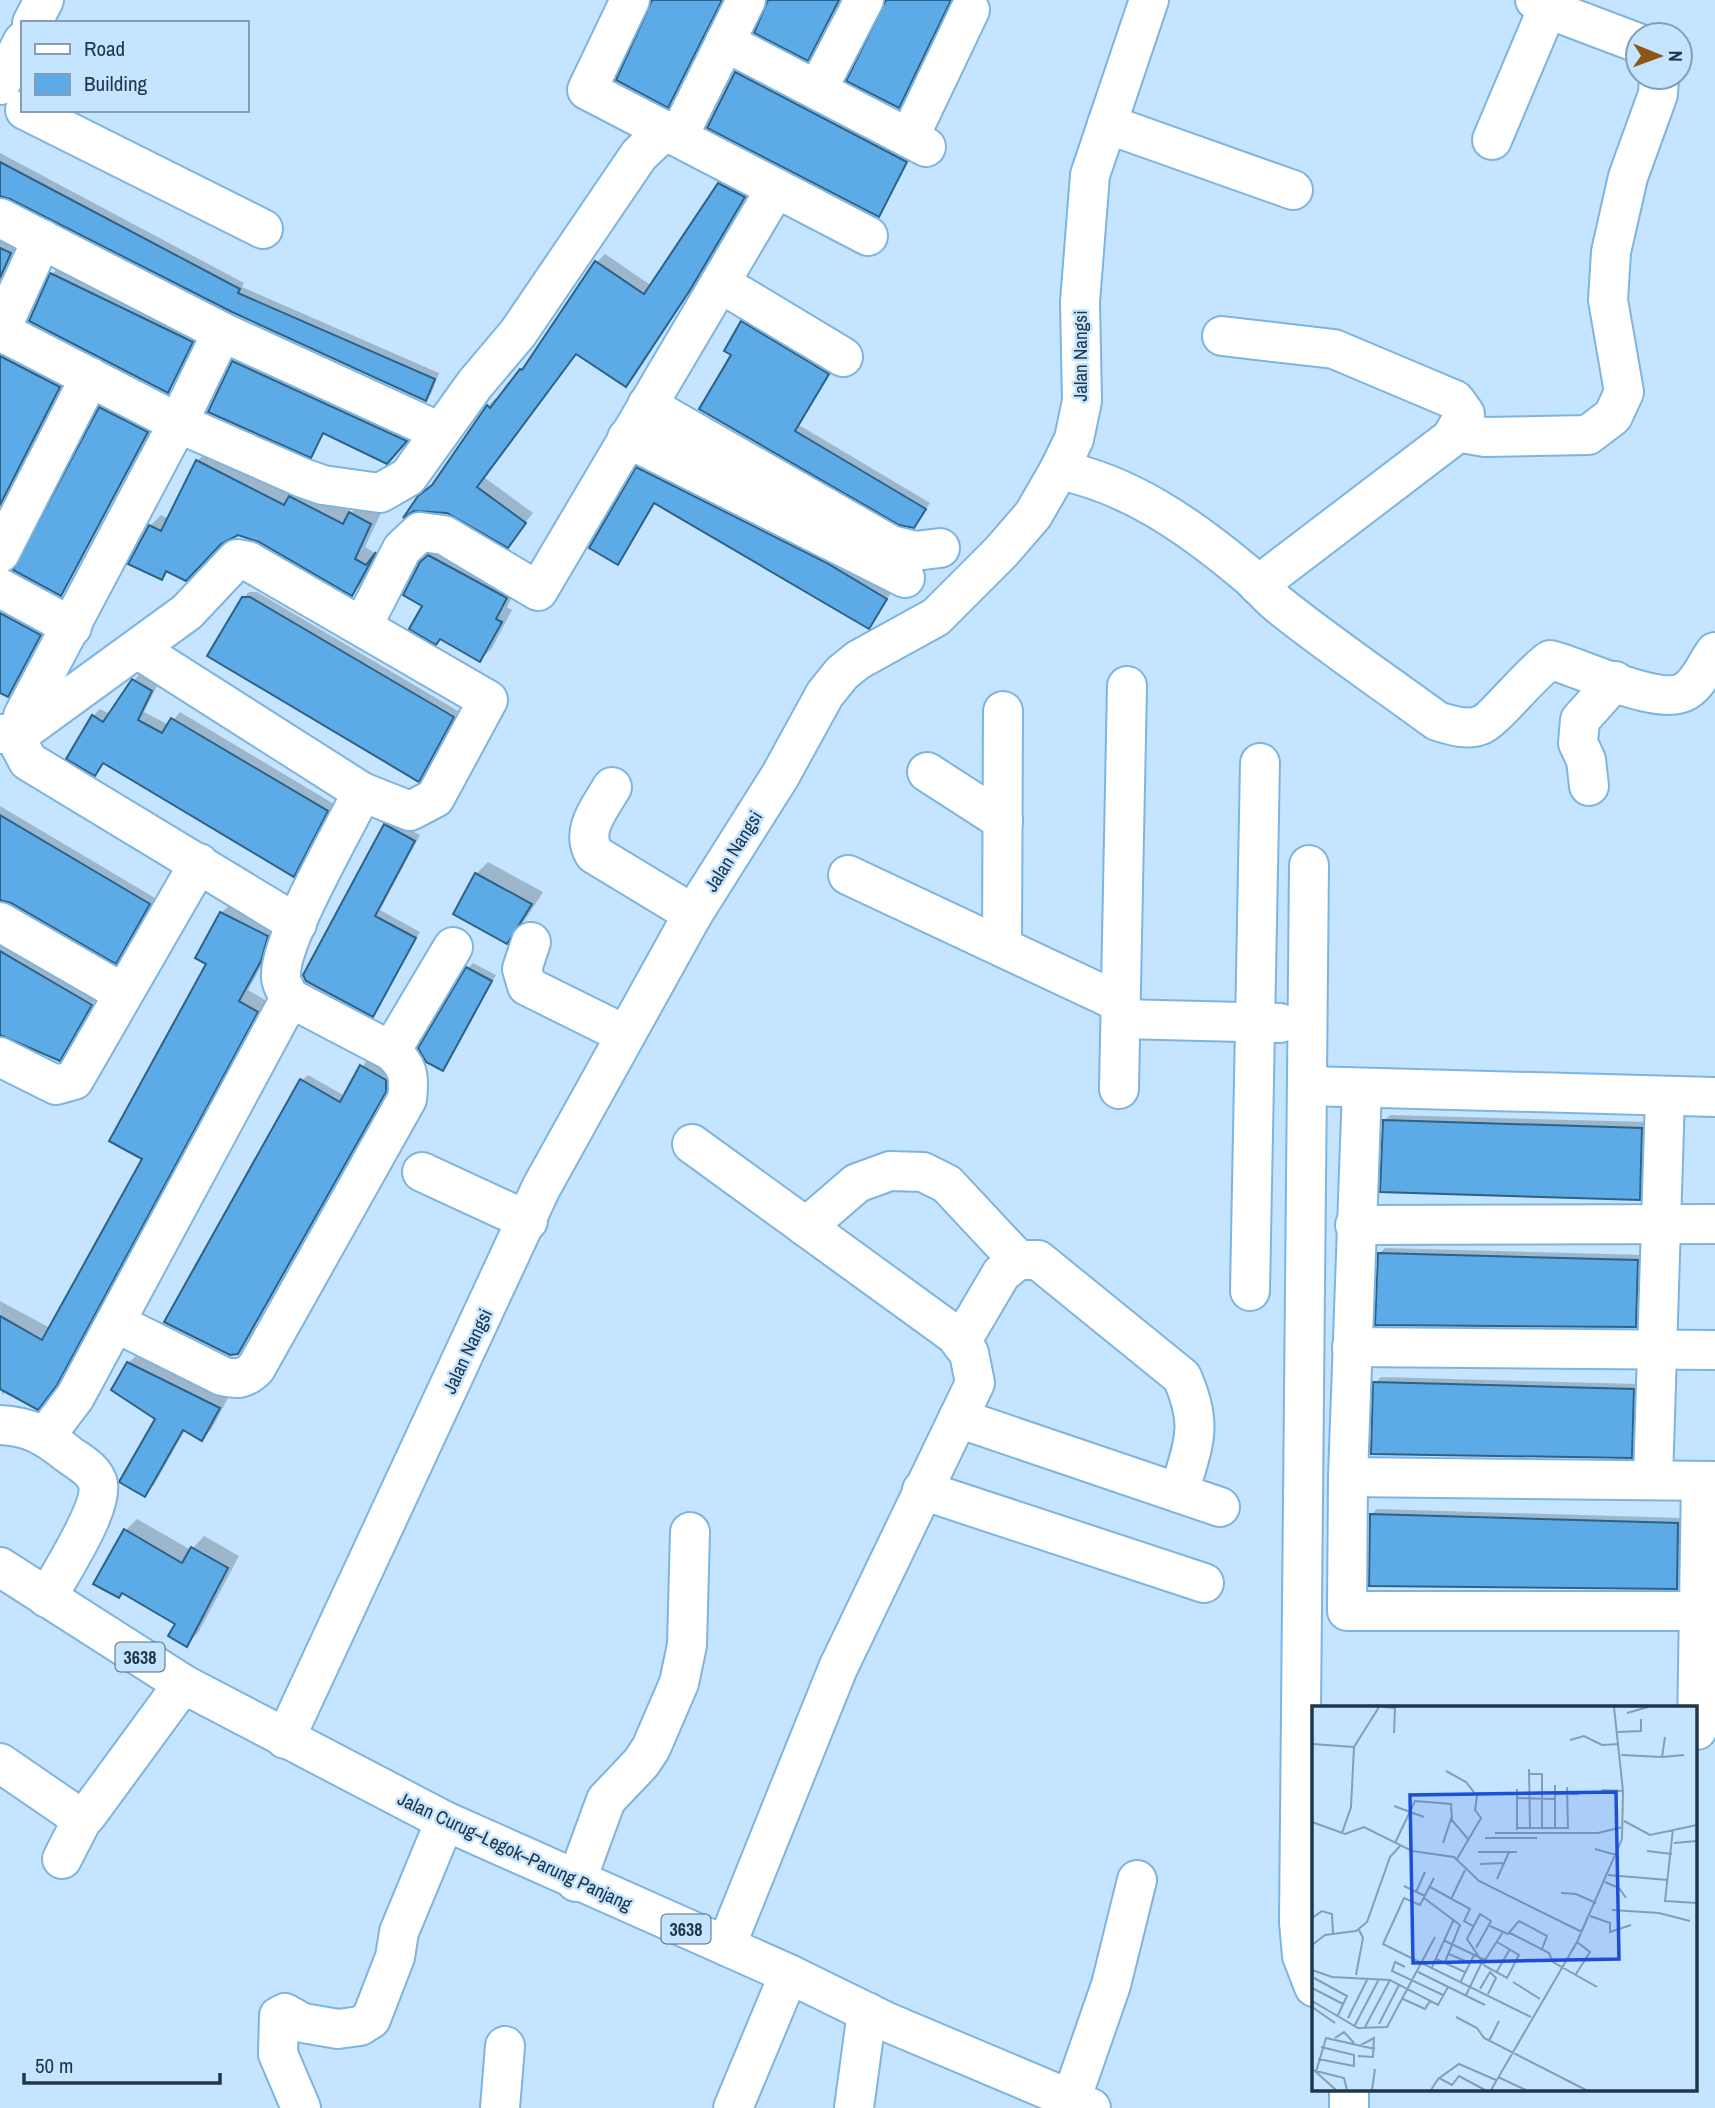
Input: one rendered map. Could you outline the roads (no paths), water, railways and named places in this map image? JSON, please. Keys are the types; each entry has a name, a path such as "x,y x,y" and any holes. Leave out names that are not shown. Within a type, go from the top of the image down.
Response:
{"street":[{"path":"33,21 44,0"},
{"path":"630,0 587,90 868,236"},
{"path":"42,239 0,331 178,423 313,481 380,493 408,477 510,342 639,155 671,134 725,42 746,0"},
{"path":"817,90 864,0"},
{"name":"Jalan Nangsi","path":"285,1739 528,1221 541,1188 624,1034 693,914 780,776 825,695 842,673 858,660 926,623 954,598 1001,552 1033,515 1059,470 1074,439 1082,401 1080,302 1090,175 1149,0"},
{"path":"1492,140 1545,3 1624,37"},
{"path":"725,42 917,143 970,10"},
{"path":"0,85 21,45"},
{"path":"1456,432 1485,437 1588,435 1613,416 1624,392 1608,300 1611,253 1628,177 1658,91"},
{"path":"0,98 21,108"},
{"path":"28,112 263,229"},
{"path":"1107,124 1293,190"},
{"path":"363,625 401,549 420,532 444,535 538,591 776,188"},
{"path":"0,218 222,332 440,432"},
{"path":"720,283 842,357"},
{"path":"10,722 72,627 222,332"},
{"path":"1222,336 1334,349 1455,400 1465,414 1456,432 1258,585"},
{"path":"0,553 90,377"},
{"path":"637,422 891,545 915,551 940,548"},
{"path":"637,422 905,578"},
{"path":"1059,470 1112,484 1182,525 1316,634 1426,713 1451,725 1466,728 1483,725 1534,671 1550,660 1648,693 1683,693 1699,680 1715,652"},
{"path":"10,722 139,650 187,612 237,559 248,561 363,625 488,700 435,798 427,805 410,811 362,792 139,650"},
{"path":"0,588 72,627"},
{"path":"1589,786 1586,760 1578,743 1580,720 1615,681"},
{"path":"1119,1089 1126,686"},
{"path":"1002,947 1003,711"},
{"path":"10,722 21,751 28,761 297,924"},
{"path":"1250,1291 1260,763"},
{"path":"927,772 1003,821"},
{"path":"612,787 589,825 588,841 594,854 693,914"},
{"path":"116,1323 222,1376 241,1379 256,1368 407,1098 409,1072 391,1051 290,998 281,974 297,924 362,792"},
{"path":"0,1057 56,1085 68,1083 78,1075 199,863"},
{"path":"1309,865 1298,1922 1302,1956 1312,1982"},
{"path":"848,875 1002,947 1121,1011 1255,1022 1307,1023"},
{"path":"0,922 123,993"},
{"path":"531,942 522,969 527,986 624,1034"},
{"path":"391,1051 453,947"},
{"path":"43,1433 53,1426 75,1397 290,998"},
{"path":"1307,1086 1715,1097"},
{"path":"1362,1088 1348,1477 1348,1611 1707,1611"},
{"path":"1653,1480 1665,1096"},
{"path":"692,1144 961,1342 973,1366 975,1383 838,1668 726,1946"},
{"path":"806,1227 857,1183 890,1171 923,1172 947,1184 1018,1260"},
{"path":"422,1172 528,1221"},
{"path":"1355,1225 1715,1224"},
{"path":"961,1342 1001,1274 1018,1260 1038,1260 1182,1377 1194,1403 1197,1431 1180,1493"},
{"path":"1352,1347 1715,1350"},
{"path":"958,1418 1220,1507"},
{"path":"0,1424 20,1426 43,1433 93,1474 99,1485 95,1507 47,1598"},
{"path":"1348,1477 1708,1481 1707,1611 1698,1719"},
{"path":"922,1490 1203,1583"},
{"path":"576,1882 606,1800 641,1763 651,1748 679,1683 687,1645 690,1532"},
{"name":"Jalan Curug–Legok–Parung Panjang","path":"0,1567 183,1685 445,1821 576,1882 789,1974 867,2012 1081,2104"},
{"path":"62,1859 84,1815 183,1685"},
{"path":"0,1763 73,1813 84,1815"},
{"path":"301,2108 278,2054 279,2016 285,2013 303,2023 338,2029 360,2026 371,2020 395,1957 399,1932 445,1821"},
{"path":"1081,2104 1137,1881"},
{"path":"733,2108 789,1974"},
{"path":"854,2108 867,2012"},
{"path":"500,2108 505,2046"},
{"path":"1349,2090 1349,2108"}]}
